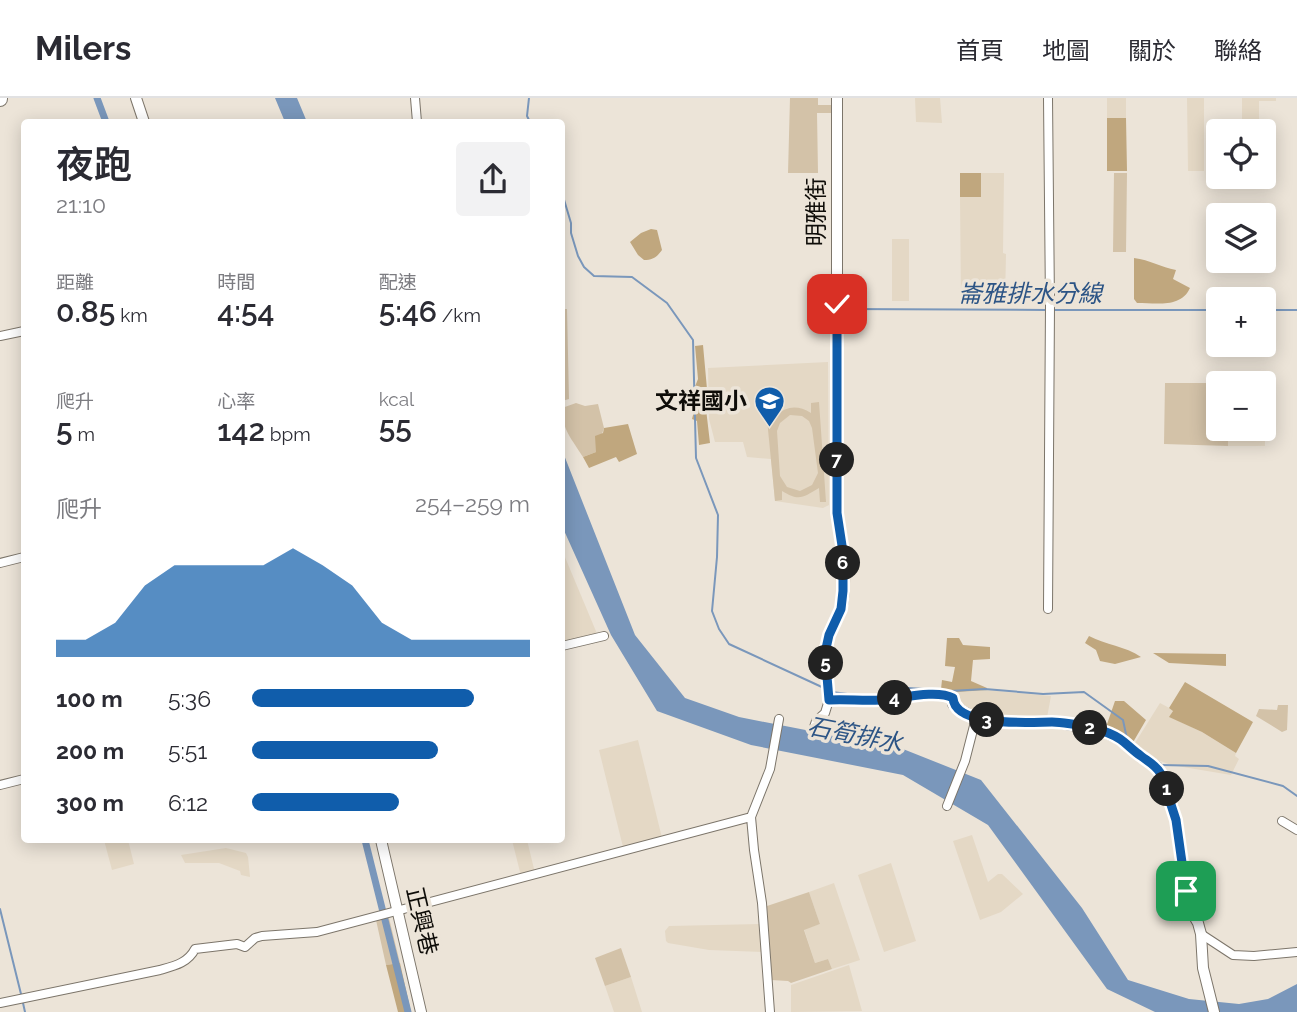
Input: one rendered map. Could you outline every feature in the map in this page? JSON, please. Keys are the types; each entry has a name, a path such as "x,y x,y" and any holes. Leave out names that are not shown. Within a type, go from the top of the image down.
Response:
{"street":[{"path":"136,98 143,119"},
{"path":"415,98 417,119"},
{"name":"明雅街","path":"829,700 825,653 829,635 841,609 843,591 843,552 837,513 836,98"},
{"path":"1048,98 1048,609"},
{"path":"0,336 21,332"},
{"path":"0,563 21,558"},
{"path":"565,645 604,636"},
{"path":"814,727 816,721 825,713 829,700 879,700 944,694 953,698 953,704 958,709 976,718 1079,725 1116,737 1157,767 1168,790 1176,820 1186,891 1201,934 1203,968 1214,1012"},
{"path":"947,807 965,761 976,718"},
{"path":"769,1012 762,902 751,817 770,769 779,719"},
{"path":"0,785 21,780"},
{"path":"0,1003 160,970 180,964 190,957 195,949 237,944 245,947 255,938 262,936 317,932 751,817"},
{"path":"1282,821 1297,830"},
{"name":"正興巷","path":"382,843 421,1012"},
{"path":"1201,934 1233,955 1297,952"}],"shaded area":[{"path":"790,98 818,98 818,105 835,105 836,113 817,113 818,173 788,173"},
{"path":"915,98 940,98 942,123 916,122"},
{"path":"1107,98 1126,98 1126,118 1107,118"},
{"path":"1187,98 1204,98 1204,171 1188,171"},
{"path":"1242,98 1276,98 1276,101 1259,101 1259,119 1242,119"},
{"path":"1107,118 1126,118 1127,171 1107,171"},
{"path":"960,173 981,173 981,197 960,197"},
{"path":"981,173 1004,173 1005,301 961,301 960,197 981,197"},
{"path":"1114,173 1127,173 1126,252 1113,252"},
{"path":"651,229 657,230 662,250 654,258 644,260 630,242"},
{"path":"892,239 909,239 909,301 892,301"},
{"path":"1134,258 1176,270 1173,279 1190,288 1175,302 1137,303 1134,299"},
{"path":"565,309 567,309 569,399 565,400"},
{"path":"703,345 707,389 704,392 710,443 699,445 697,421 692,419 695,407 694,389 698,379 695,346"},
{"name":"文祥國小","path":"828,362 829,505 823,508 775,501 771,459 747,457 743,442 715,442 709,419 708,368"},
{"path":"1165,383 1206,383 1206,441 1228,441 1228,446 1164,444"},
{"path":"773,397 776,415 793,408 811,413 811,403 819,402 826,502 820,502 819,488 801,497 782,491 782,500 775,501 765,399","holes":["790,415 802,416 809,421 812,428 818,473 812,485 800,491 787,487 780,476 777,431 780,423"]},
{"path":"576,403 585,406 598,404 604,428 596,452 583,457 568,434 565,407"},
{"path":"628,424 637,454 619,462 616,457 589,468 583,457 596,452 595,436 603,433 604,428"},
{"path":"1228,441 1265,441 1265,446 1228,446"},
{"path":"565,557 598,636 565,644"},
{"path":"1089,636 1141,657 1115,664 1100,661 1096,650 1085,643"},
{"path":"947,638 959,638 963,645 990,647 990,659 973,660 971,681 987,690 957,692 941,689 942,680 952,682 955,667 945,666"},
{"path":"1153,653 1226,654 1226,666 1169,663"},
{"path":"1185,682 1253,722 1236,753 1202,732 1169,717 1173,711 1169,708"},
{"path":"987,690 1051,696 1046,723 1008,722 958,709 957,692"},
{"path":"1115,701 1124,701 1146,720 1132,744 1105,730"},
{"path":"1160,703 1173,710 1170,717 1202,732 1236,753 1235,756 1239,759 1231,775 1171,765 1136,747 1135,743"},
{"path":"1278,705 1288,705 1287,730 1282,732 1256,716 1259,709 1277,710"},
{"path":"638,740 663,842 624,851 599,750"},
{"path":"972,835 988,882 1002,874 1023,894 1001,912 980,920 953,841"},
{"path":"105,843 129,843 134,864 112,870"},
{"path":"513,843 528,843 535,873 521,876"},
{"path":"226,848 246,853 250,877 219,863 185,863 181,855"},
{"path":"891,863 916,941 884,952 858,875"},
{"path":"834,883 860,960 832,969 828,959 815,963 804,929 820,924 809,892"},
{"path":"809,892 820,924 804,930 815,963 828,959 832,969 791,983 771,980 767,906"},
{"path":"389,918 400,963 386,965 376,920"},
{"path":"760,924 763,952 709,950 666,941 665,931 669,926"},
{"path":"621,948 631,977 605,986 595,958"},
{"path":"400,963 411,1012 398,1012 386,965"},
{"path":"849,965 862,1011 791,1012 791,985"},
{"path":"631,977 642,1012 614,1012 605,986"}],"water":[{"path":"275,98 297,98 306,119 284,119"},
{"path":"565,458 635,635 685,698 739,717 903,749 981,780 1082,908 1128,980 1189,999 1239,1004 1268,999 1297,984 1297,1012 1155,1012 1107,989 988,825 903,775 751,745 657,711 611,635 565,533"}],"waterway":[{"path":"97,98 105,119"},
{"path":"528,119 529,98"},
{"path":"842,98 842,160"},
{"path":"565,203 571,233 584,267 594,276 632,277 667,303 693,340 696,458 718,515 712,611 719,629 729,644 824,688"},
{"name":"崙雅排水分線","path":"842,309 1046,310"},
{"name":"崙雅排水分線","path":"1051,310 1206,310"},
{"name":"崙雅排水分線","path":"1276,310 1297,310"},
{"path":"881,695 908,688 924,689"},
{"path":"950,691 985,689 1043,694 1084,692 1123,720 1127,739"},
{"path":"832,692 855,695"},
{"path":"860,695 872,695"},
{"path":"1161,765 1208,766 1283,786 1297,796"},
{"path":"366,843 408,1012"},
{"path":"0,909 21,994"},
{"path":"23,1003 25,1012"}],"place":[{"name":"文祥國小","path":"770,428"}],"route":[{"path":"837,304 837,513 842,536 843,600 825,653 829,700 879,700 944,694 953,698 953,704 958,709 976,718 1079,725 1116,737 1157,767 1161,774 1176,820 1186,891"}],"water label":[{"name":"石筍排水","path":"855,735"}]}
